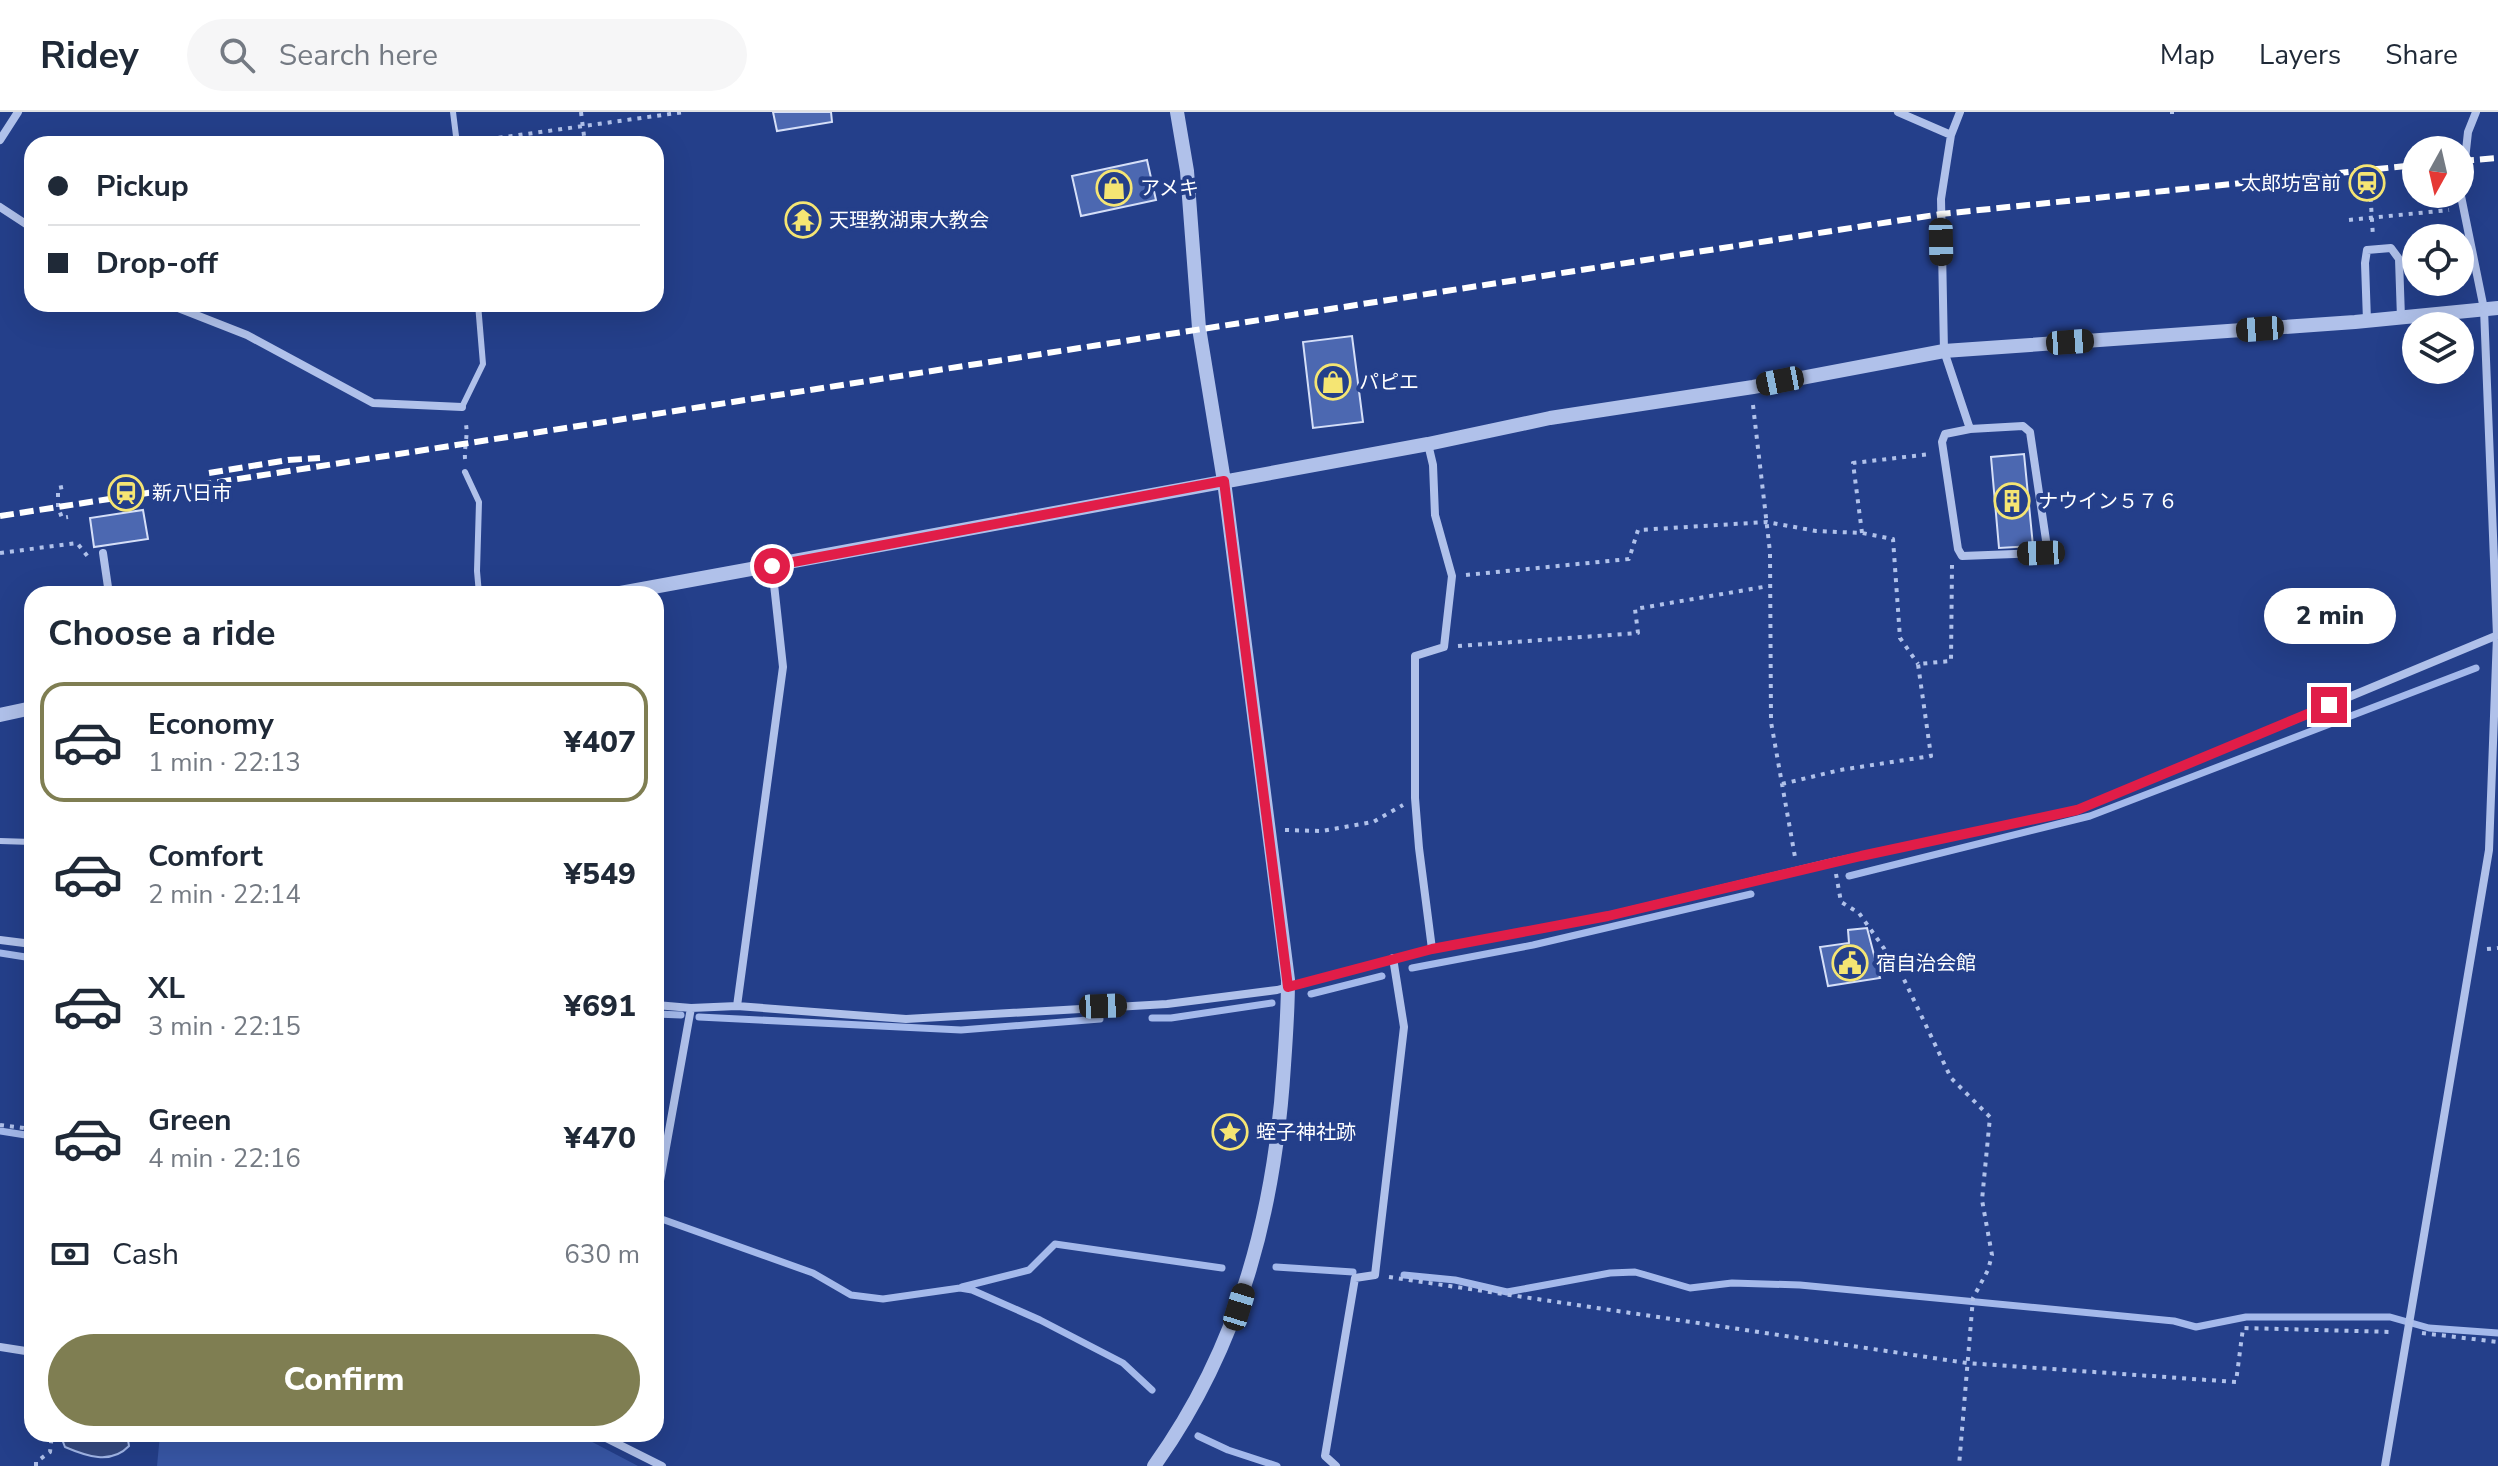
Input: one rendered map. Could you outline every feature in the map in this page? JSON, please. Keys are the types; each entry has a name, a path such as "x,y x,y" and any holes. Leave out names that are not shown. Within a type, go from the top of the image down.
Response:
{"street":[{"path":"0,140 18,112"},
{"path":"1154,1466 1212,1366 1239,1307 1258,1246 1280,1132 1288,987 1224,481 1199,328 1187,171 1177,112"},
{"path":"1898,112 1951,135"},
{"path":"1960,112 1951,135 1941,214 1944,351 1970,429"},
{"path":"2385,1466 2489,850 2497,636 2491,309 2461,196 2468,132 2476,112"},
{"path":"0,207 24,223"},
{"path":"2367,321 2367,250 2391,248 2399,259 2401,318"},
{"path":"660,586 1428,444 1550,418 1753,387 1944,351 2367,321 2491,309"},
{"path":"188,312 247,335 373,403 462,407"},
{"path":"2023,426 2030,432 2047,547 2041,553 1962,556 1958,549 1943,453 1945,434 1970,429 2023,426"},
{"path":"1428,444 1433,465 1435,515 1452,576 1444,647 1415,656 1415,798 1432,949"},
{"path":"103,553 108,586"},
{"path":"737,1006 783,667 772,566"},
{"path":"664,1006 737,1006 906,1019 1167,1004 1288,987 1432,949 1608,916 1833,862 2077,810 2497,636"},
{"path":"0,715 24,710"},
{"path":"0,940 24,943"},
{"path":"1336,1466 1325,1456 1355,1278 1375,1275 1404,1027 1393,958"},
{"path":"664,1158 691,1008"},
{"path":"0,1347 24,1351"},
{"path":"614,1442 662,1466"}],"lane":[{"path":"453,112 456,136"},
{"path":"462,407 483,364 479,312"},
{"path":"465,472 479,502 478,586"},
{"path":"0,841 24,842"}],"path":[{"path":"581,112 584,136"},
{"path":"513,136 682,112"},
{"path":"2370,188 2374,240"},
{"path":"2349,220 2464,209"},
{"path":"1753,387 1770,552 1771,722 1798,871"},
{"path":"462,407 468,431 464,444 465,472"},
{"path":"1862,533 1853,463 1943,453"},
{"path":"63,487 58,488 58,507 62,518 68,517"},
{"path":"1452,576 1629,559 1638,530 1767,522 1893,539 1900,638 1918,664 1931,756 1840,770 1782,784"},
{"path":"0,553 77,543 107,578"},
{"path":"1918,664 1951,661 1952,563 1962,556"},
{"path":"1444,647 1638,633 1635,609 1770,586"},
{"path":"1268,829 1322,831 1373,822 1415,798"},
{"path":"1833,862 1841,902 1859,913 1900,971 1951,1078 1990,1117 1982,1200 1992,1255 1988,1270 1973,1298 1959,1466"},
{"path":"0,1125 24,1128"},
{"path":"1375,1275 1967,1363 2236,1382 2243,1328 2409,1332 2498,1342"},
{"path":"36,1466 36,1462 50,1452 51,1442"}],"shaded area":[{"path":"63,1442 128,1442 129,1446 106,1457 90,1456 65,1447"},
{"path":"159,1442 592,1442 638,1466 157,1466"}],"building":[{"path":"773,112 831,112 832,122 777,131"},
{"name":"アメキ","path":"1147,160 1156,200 1081,216 1072,176"},
{"name":"パピエ","path":"1352,336 1363,422 1313,428 1303,342"},
{"name":"ナウイン５７６","path":"2024,454 2033,546 1999,548 1991,457"},
{"path":"143,510 148,539 94,547 90,518"},
{"name":"宿自治会館","path":"1867,928 1880,978 1828,986 1820,947 1849,943 1848,930"}],"waterway":[{"path":"1849,876 2090,816 2476,668"},
{"path":"1412,968 1533,945 1751,894"},
{"path":"0,953 24,957"},
{"path":"1311,994 1382,976"},
{"path":"1152,1018 1272,1003"},
{"path":"664,1014 681,1015"},
{"path":"699,1017 961,1030 1100,1019"},
{"path":"0,1131 24,1135"},
{"path":"664,1220 813,1273 851,1295 883,1299 960,1288 972,1290 1040,1320 1123,1363 1152,1390"},
{"path":"962,1287 1029,1270 1055,1244 1222,1268"},
{"path":"1276,1267 1353,1272"},
{"path":"1404,1275 1455,1280 1507,1292 1610,1273 1635,1272 1690,1288 1732,1283 1800,1285 2174,1321 2196,1327 2246,1317 2390,1317 2429,1328 2498,1333"},
{"path":"1198,1436 1228,1450 1277,1466"}],"railway":[{"path":"2474,160 2498,158"},
{"path":"0,516 1941,214 2402,166"},
{"path":"209,473 320,458"}],"place":[{"name":"太郎坊宮前","path":"2367,183"},
{"name":"アメキ","path":"1114,188"},
{"name":"天理教湖東大教会","path":"803,220"},
{"name":"パピエ","path":"1333,382"},
{"name":"新八日市","path":"126,493"},
{"name":"ナウイン５７６","path":"2012,501"},
{"name":"宿自治会館","path":"1850,963"},
{"name":"蛭子神社跡","path":"1230,1132"}],"route":[{"path":"772,566 1224,481 1288,987 1432,949 1608,916 1861,856 2077,810 2329,705"}]}
